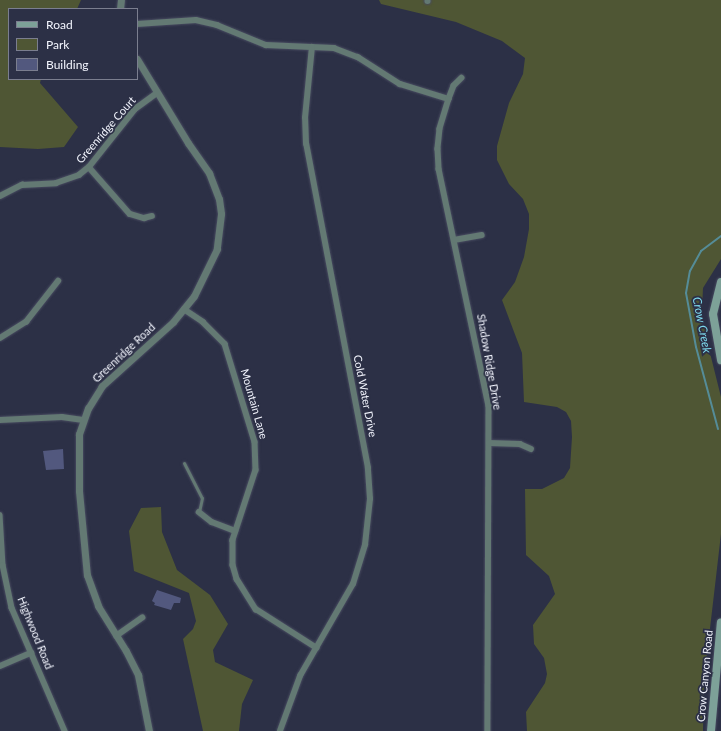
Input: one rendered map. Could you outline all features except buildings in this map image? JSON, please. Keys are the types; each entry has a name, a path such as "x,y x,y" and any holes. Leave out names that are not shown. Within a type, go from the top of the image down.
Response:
{"main road":[{"path":"721,282 713,314 721,360"},
{"name":"Crow Canyon Road","path":"711,731 721,622"}],"street":[{"path":"138,24 196,20 217,25 266,44 346,51 400,84 448,99"},
{"name":"Cold Water Drive","path":"280,731 292,693 316,648 345,601 357,572 365,545 370,498 368,468 306,144 305,118 312,48"},
{"name":"Greenridge Road","path":"138,61 209,173 219,199 221,214 217,249 202,282 184,309 102,386 83,420 77,448 85,564 98,606 138,676 149,731"},
{"name":"Shadow Ridge Drive","path":"462,78 454,86 448,99 440,129 438,149 439,169 485,383 488,406 488,731"},
{"name":"Greenridge Court","path":"0,196 22,186 67,180 89,167 135,109 157,92"},
{"path":"89,167 130,214 144,218 152,216"},
{"path":"454,240 482,235"},
{"path":"0,338 26,322 58,281"},
{"name":"Mountain Lane","path":"184,309 203,322 224,344 255,442 257,457 254,482 235,531 233,565 237,579 250,601 281,627 316,648"},
{"path":"0,420 62,417 83,420"},
{"path":"488,443 520,444 531,449"},
{"path":"199,512 212,522 235,531"},
{"name":"Highwood Road","path":"0,515 7,587 12,608 65,731"},
{"path":"116,636 142,618"},
{"path":"0,666 31,654"}],"lane":[{"path":"184,463 202,498 199,512"}],"green space":[{"path":"0,0 81,0 77,8 8,8 8,80 41,80 40,83 78,127 64,147 38,149 0,147"},
{"path":"379,0 721,0 721,259 703,288 702,310 706,337 721,397 721,534 704,680 703,731 527,731 526,712 545,683 547,674 544,658 534,644 533,625 555,594 549,576 526,555 525,489 542,489 564,478 570,468 572,437 571,421 566,412 557,407 524,402 522,353 502,300 515,282 524,257 529,229 529,214 523,199 509,184 497,160 497,146 509,103 523,74 525,58 502,41 456,22 381,4"},
{"path":"161,507 162,532 177,570 210,595 228,624 213,650 215,662 253,680 242,704 239,731 203,731 183,639 193,629 196,621 189,593 134,571 129,531 141,508"}],"waterway":[{"name":"Crow Creek","path":"718,429 696,347 686,293 690,271 701,251 721,236"}]}
